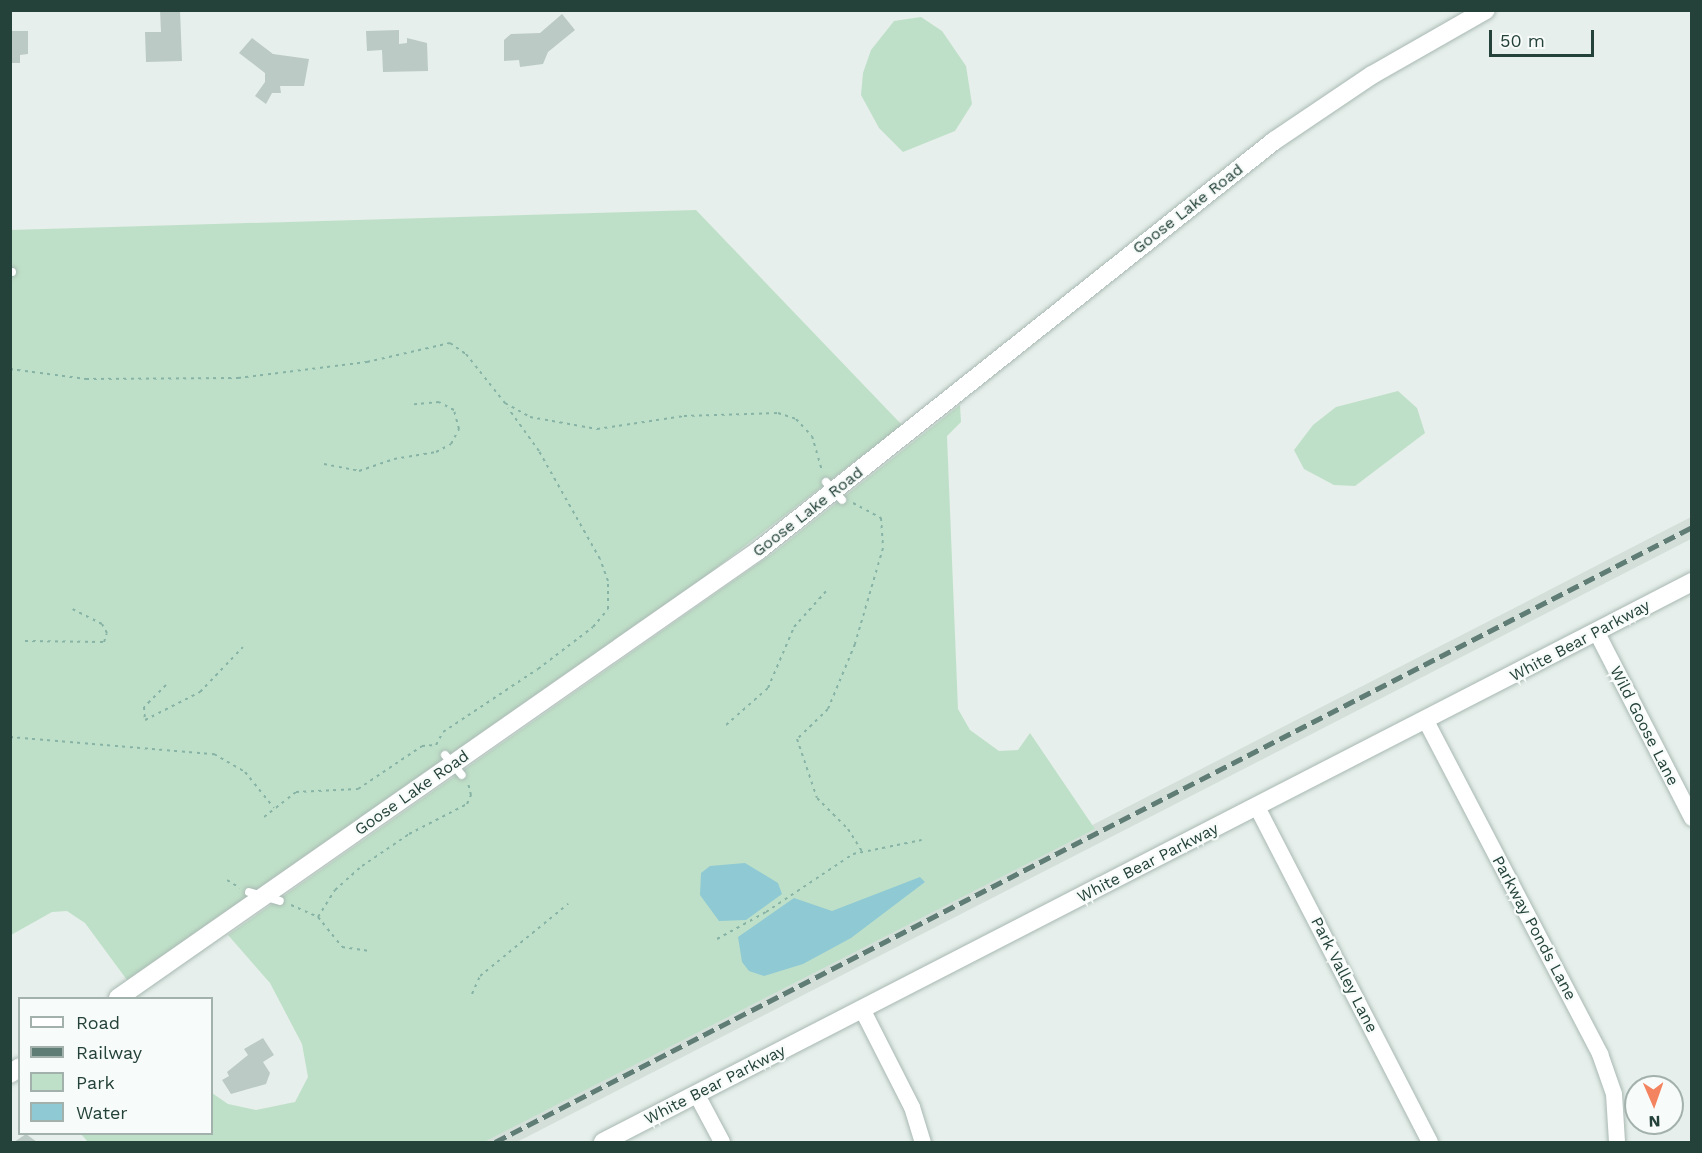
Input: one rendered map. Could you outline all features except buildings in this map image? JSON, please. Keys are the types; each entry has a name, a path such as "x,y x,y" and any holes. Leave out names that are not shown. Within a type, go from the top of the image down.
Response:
{"street":[{"name":"Goose Lake Road","path":"121,997 453,765 834,491 1274,141 1372,75 1486,10"},
{"name":"White Bear Parkway","path":"603,1143 1597,633 1692,582"},
{"name":"Wild Goose Lane","path":"1597,633 1692,818"},
{"name":"Parkway Ponds Lane","path":"1426,721 1600,1054 1614,1094 1617,1143"},
{"name":"Park Valley Lane","path":"1257,807 1430,1143"},
{"path":"862,1009 912,1107 923,1143"},
{"path":"697,1095 722,1143"}],"path":[{"path":"10,369 86,379 238,378 367,362 450,344 466,354 539,451 600,559 608,581 608,609 593,627 538,669 443,732 436,745"},
{"path":"324,464 359,471 394,459 436,452 451,444 459,429 454,410 439,402 414,404"},
{"path":"505,403 530,417 586,429 684,416 784,414 812,436 834,491 878,515 884,527 883,548 855,644 828,709 797,739 817,798 848,829 862,851"},
{"path":"726,725 768,688 792,630 828,589"},
{"path":"25,641 104,642 105,627 73,609"},
{"path":"166,685 144,707 145,720 201,692 243,647"},
{"path":"10,737 214,754 245,772 274,808"},
{"path":"318,917 335,890 362,866 409,834 467,804 471,791 436,745"},
{"path":"264,817 302,790 358,789 422,746 436,745"},
{"path":"717,939 862,851 922,840"},
{"path":"227,880 318,917 337,944 352,951 370,951"},
{"path":"472,994 482,974 568,904"}],"shaded area":[{"path":"1691,517 1691,539 517,1142 476,1142"}],"green space":[{"path":"921,17 942,31 966,66 972,104 955,131 903,152 879,128 861,95 863,73 871,50 894,21"},
{"path":"696,210 902,425 711,572 127,980 85,923 67,911 52,912 11,935 10,230"},
{"path":"1398,391 1417,408 1425,433 1355,486 1334,485 1304,469 1294,450 1313,425 1336,407"},
{"path":"960,405 961,422 947,436 958,709 970,730 999,751 1018,750 1030,733 1095,829 484,1142 88,1142 82,1135 213,1135 213,1094 228,1104 256,1110 295,1102 308,1077 302,1044 270,983 228,935 772,554"}],"water":[{"path":"745,863 778,883 782,894 746,920 719,921 700,895 701,873 710,866"},
{"path":"920,877 925,882 851,938 803,964 764,976 749,971 742,962 738,937 794,898 832,911"}],"railway":[{"path":"495,1142 1692,527"}]}
